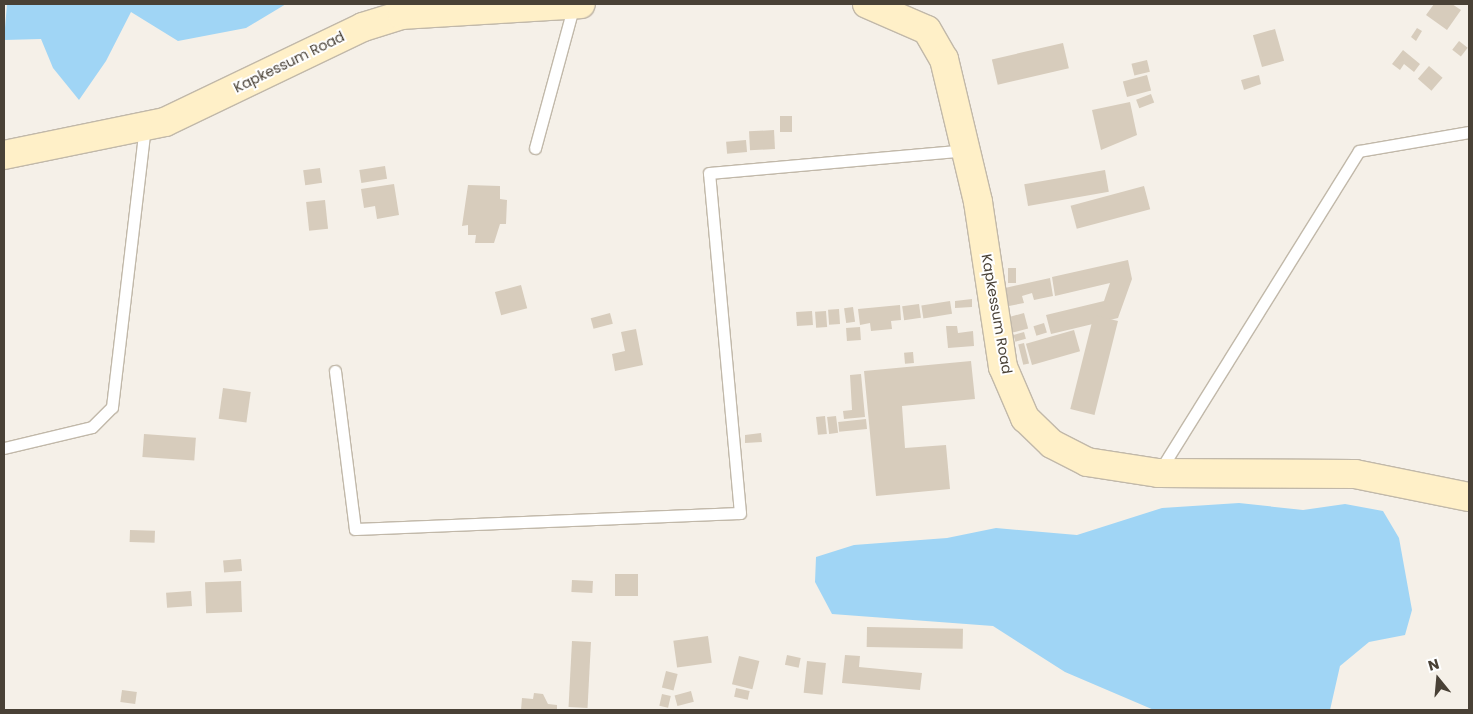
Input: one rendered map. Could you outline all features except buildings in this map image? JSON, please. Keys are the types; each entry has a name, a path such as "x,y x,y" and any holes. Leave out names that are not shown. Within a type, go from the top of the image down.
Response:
{"street":[{"name":"Kapkessum Road","path":"4,155 165,122 363,26 394,17 438,10 581,4"},
{"name":"Kapkessum Road","path":"867,4 927,30 944,59 978,202 1003,367 1026,418 1052,444 1087,462 1158,474 1355,474 1469,498"}],"lane":[{"path":"535,148 574,4"},
{"path":"4,448 35,444 92,427 112,407 145,126"},
{"path":"1158,474 1359,150 1469,132"},
{"path":"335,371 355,529 740,513 709,173 966,150"}],"water":[{"path":"7,4 286,4 246,28 178,41 131,12 106,61 79,100 53,68 41,39 4,40"},
{"path":"1239,503 1303,510 1345,504 1383,511 1399,538 1412,610 1405,635 1369,642 1340,666 1330,710 1154,710 1065,672 993,626 832,614 815,582 816,557 854,545 947,538 996,528 1077,535 1162,508"}]}
